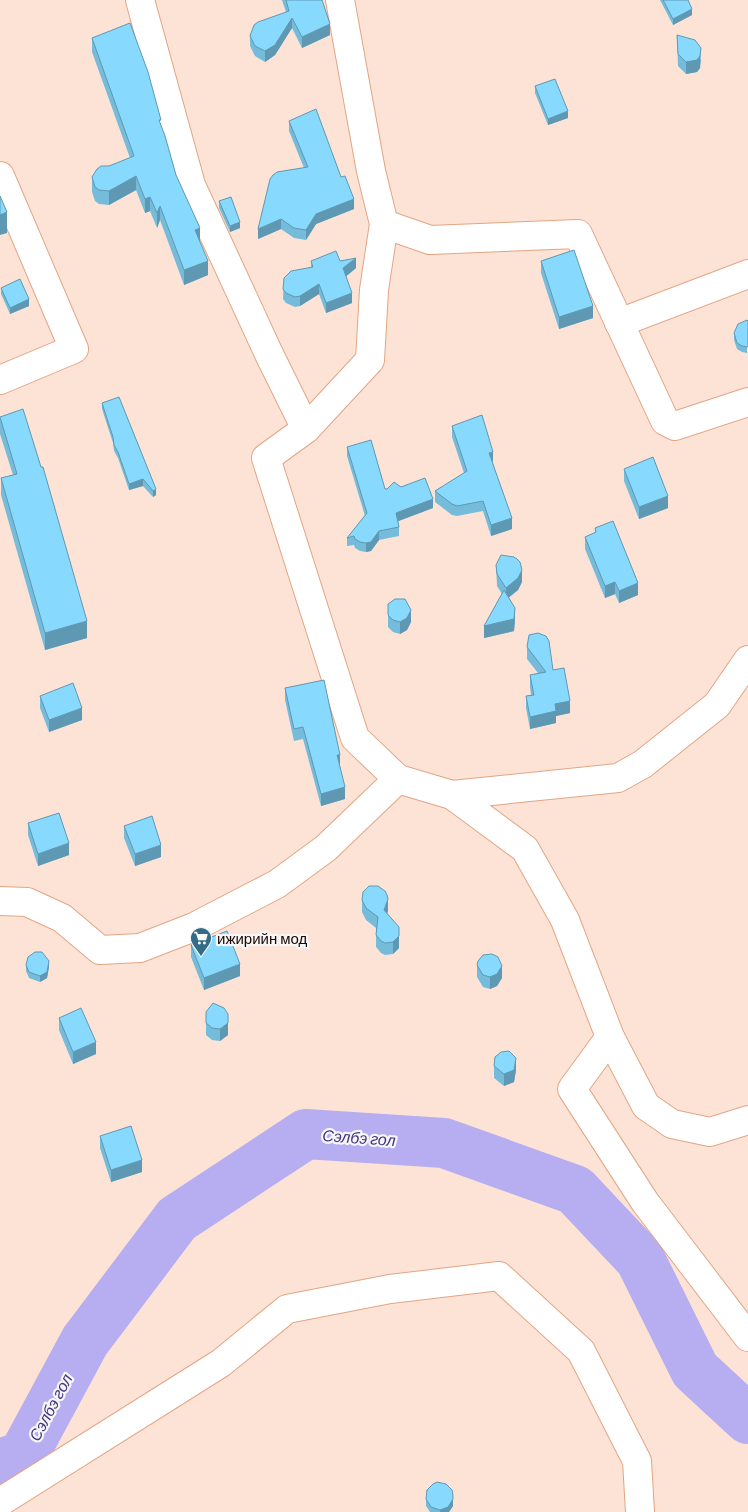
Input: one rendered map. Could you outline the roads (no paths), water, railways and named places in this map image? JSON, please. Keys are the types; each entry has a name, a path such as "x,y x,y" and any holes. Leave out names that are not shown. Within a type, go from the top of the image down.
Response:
{"street":[{"path":"140,0 191,185 306,429"},
{"path":"340,0 371,171 384,224 374,290 370,360 306,429 266,458 355,738 398,779 452,795 525,849 565,920 610,1037 646,1106 672,1124 710,1132 748,1120"},
{"path":"0,176 74,350 0,380"},
{"path":"384,224 430,240 578,234 665,420 675,426 748,402"},
{"path":"619,323 748,274"},
{"path":"452,795 618,778 643,764 717,705 748,660"},
{"path":"0,901 27,902 62,918 100,950 140,948 194,927 276,884 326,848 398,779"},
{"path":"610,1037 572,1090 645,1202 748,1337"},
{"path":"0,1502 221,1363 287,1309 390,1289 499,1276 580,1351 637,1461 640,1512"}],"waterway":[{"name":"Сэлбэ гол","path":"0,1464 23,1456 85,1341 177,1219 306,1134 444,1143 575,1190 640,1259 695,1370 748,1419"}],"place":[{"name":"ижирийн мод","path":"201,957"}]}
